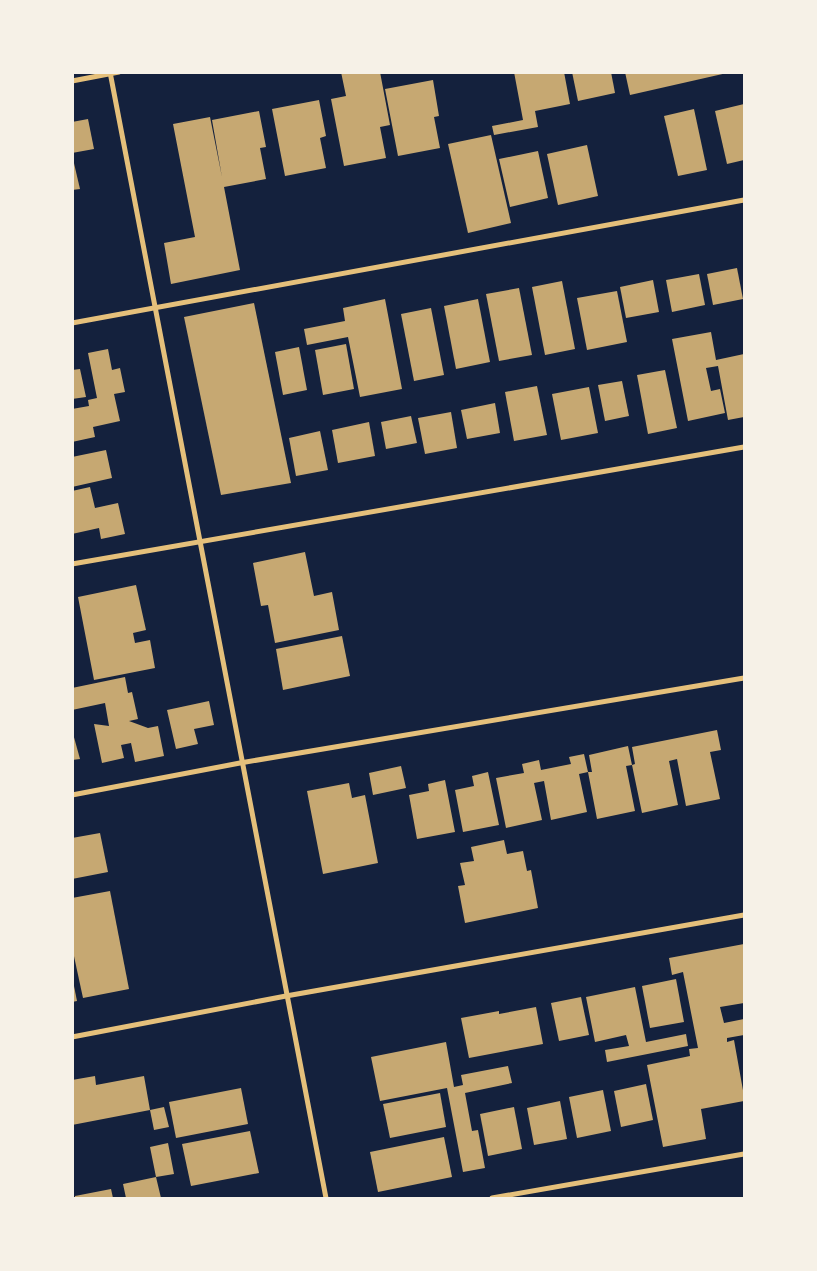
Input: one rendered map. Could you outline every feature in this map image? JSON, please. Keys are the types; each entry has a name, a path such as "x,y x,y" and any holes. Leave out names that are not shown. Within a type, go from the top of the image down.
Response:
{"street":[{"path":"72,81 119,72"},
{"path":"110,73 240,763 326,1198"},
{"path":"72,323 744,200"},
{"path":"72,564 744,447"},
{"path":"72,796 240,763 744,678"},
{"path":"72,1037 286,996 744,915"},
{"path":"492,1198 744,1154"}],"building":[{"path":"341,72 380,72 390,125 380,127 386,158 344,166 331,99 346,96"},
{"path":"514,72 564,72 570,104 535,111 538,127 494,135 492,126 523,120"},
{"path":"572,72 611,72 615,93 578,101"},
{"path":"625,72 727,72 727,73 630,95"},
{"path":"433,80 439,116 434,117 440,148 398,156 385,89"},
{"path":"319,100 326,136 320,138 326,168 285,176 272,109"},
{"path":"744,104 744,160 727,164 715,111"},
{"path":"694,109 707,170 678,176 664,116"},
{"path":"259,111 266,147 260,148 266,179 224,187 240,270 171,284 164,243 195,237 173,124 210,117 222,177 212,120"},
{"path":"88,119 94,149 72,153 72,122"},
{"path":"491,135 511,223 468,233 448,144"},
{"path":"587,145 598,196 558,205 547,154"},
{"path":"538,151 548,198 510,207 499,159"},
{"path":"72,160 80,189 72,190"},
{"path":"737,268 743,299 713,305 707,274"},
{"path":"699,274 705,305 672,312 666,280"},
{"path":"653,280 659,312 626,318 620,287"},
{"path":"562,281 575,349 545,355 532,287"},
{"path":"519,288 532,355 499,361 486,294"},
{"path":"617,291 627,342 587,350 577,298"},
{"path":"385,299 402,389 360,397 348,337 307,345 304,329 345,321 343,308"},
{"path":"478,299 490,362 456,369 444,306"},
{"path":"254,303 291,483 221,495 184,317"},
{"path":"431,308 444,375 414,381 401,314"},
{"path":"711,332 716,360 744,354 744,417 728,420 718,366 706,368 711,391 720,389 725,413 688,421 672,339"},
{"path":"346,344 354,389 323,395 315,350"},
{"path":"299,347 307,390 283,395 275,352"},
{"path":"108,349 112,370 120,368 125,392 114,394 120,421 93,427 95,437 72,442 72,409 89,406 88,400 97,398 88,353"},
{"path":"80,369 86,397 72,399 72,370"},
{"path":"665,370 677,428 648,434 637,375"},
{"path":"622,381 629,416 605,421 598,385"},
{"path":"537,386 547,435 514,441 505,392"},
{"path":"589,387 598,433 561,440 552,394"},
{"path":"495,403 500,433 467,439 461,410"},
{"path":"451,412 457,448 425,454 418,418"},
{"path":"411,416 417,443 386,449 381,422"},
{"path":"369,422 375,456 338,463 332,430"},
{"path":"320,431 328,470 296,476 289,438"},
{"path":"106,450 112,478 72,487 72,457"},
{"path":"90,487 95,508 118,503 125,534 101,539 99,528 72,534 72,491"},
{"path":"305,552 314,596 332,592 339,630 275,643 268,605 261,606 253,563"},
{"path":"136,585 146,630 133,633 135,643 150,640 155,668 94,680 78,597"},
{"path":"342,636 350,676 283,690 276,649"},
{"path":"125,677 128,693 132,692 138,719 129,721 148,728 158,726 164,756 135,762 131,743 121,745 124,758 102,763 94,724 109,726 105,703 72,710 72,688"},
{"path":"209,701 214,725 194,729 198,744 176,749 167,710"},
{"path":"72,730 80,759 72,760"},
{"path":"717,730 721,750 710,752 720,799 686,806 677,759 669,761 678,805 642,813 632,765 635,764 632,747"},
{"path":"628,746 632,765 626,766 635,811 597,819 588,772 592,772 589,755"},
{"path":"584,754 588,772 579,774 587,812 551,820 544,781 534,783 542,820 506,828 496,778 524,773 522,764 539,760 541,770 571,764 569,757"},
{"path":"401,766 406,788 373,795 369,773"},
{"path":"488,772 499,825 463,832 455,790 474,786 472,776"},
{"path":"445,780 455,832 417,839 409,795 429,791 428,784"},
{"path":"349,783 352,798 365,795 378,863 323,874 307,791"},
{"path":"100,833 108,872 72,879 72,838"},
{"path":"504,840 507,854 523,851 527,871 531,870 538,908 465,923 458,886 465,885 460,863 474,861 471,847"},
{"path":"110,891 129,989 83,998 72,947 72,898"},
{"path":"744,944 744,1003 720,1007 724,1023 744,1019 744,1035 727,1038 727,1042 734,1040 744,1101 701,1109 706,1139 663,1147 647,1065 690,1056 689,1049 698,1048 683,972 672,975 669,958"},
{"path":"676,979 684,1022 650,1028 642,986"},
{"path":"72,982 77,1001 72,1002"},
{"path":"635,987 646,1042 686,1034 688,1046 607,1062 605,1050 629,1046 626,1035 595,1042 586,997"},
{"path":"581,997 589,1035 559,1041 551,1003"},
{"path":"536,1007 543,1044 469,1058 461,1018 499,1011 499,1014"},
{"path":"446,1042 454,1087 463,1085 461,1075 508,1066 512,1083 465,1093 472,1131 478,1130 485,1168 463,1172 447,1088 380,1101 371,1057"},
{"path":"95,1076 96,1085 144,1076 150,1110 72,1125 72,1080"},
{"path":"646,1084 653,1120 621,1127 614,1091"},
{"path":"241,1088 248,1124 176,1138 169,1102"},
{"path":"603,1090 611,1131 577,1138 569,1097"},
{"path":"440,1093 446,1127 390,1138 383,1104"},
{"path":"560,1101 567,1139 534,1145 527,1108"},
{"path":"164,1107 169,1127 154,1130 150,1110"},
{"path":"514,1107 522,1149 488,1156 480,1114"},
{"path":"250,1131 259,1173 191,1186 182,1144"},
{"path":"444,1137 452,1177 378,1192 370,1152"},
{"path":"168,1143 174,1174 156,1177 150,1147"},
{"path":"156,1177 161,1198 126,1198 123,1184"},
{"path":"111,1189 113,1198 75,1198 75,1196"}]}
